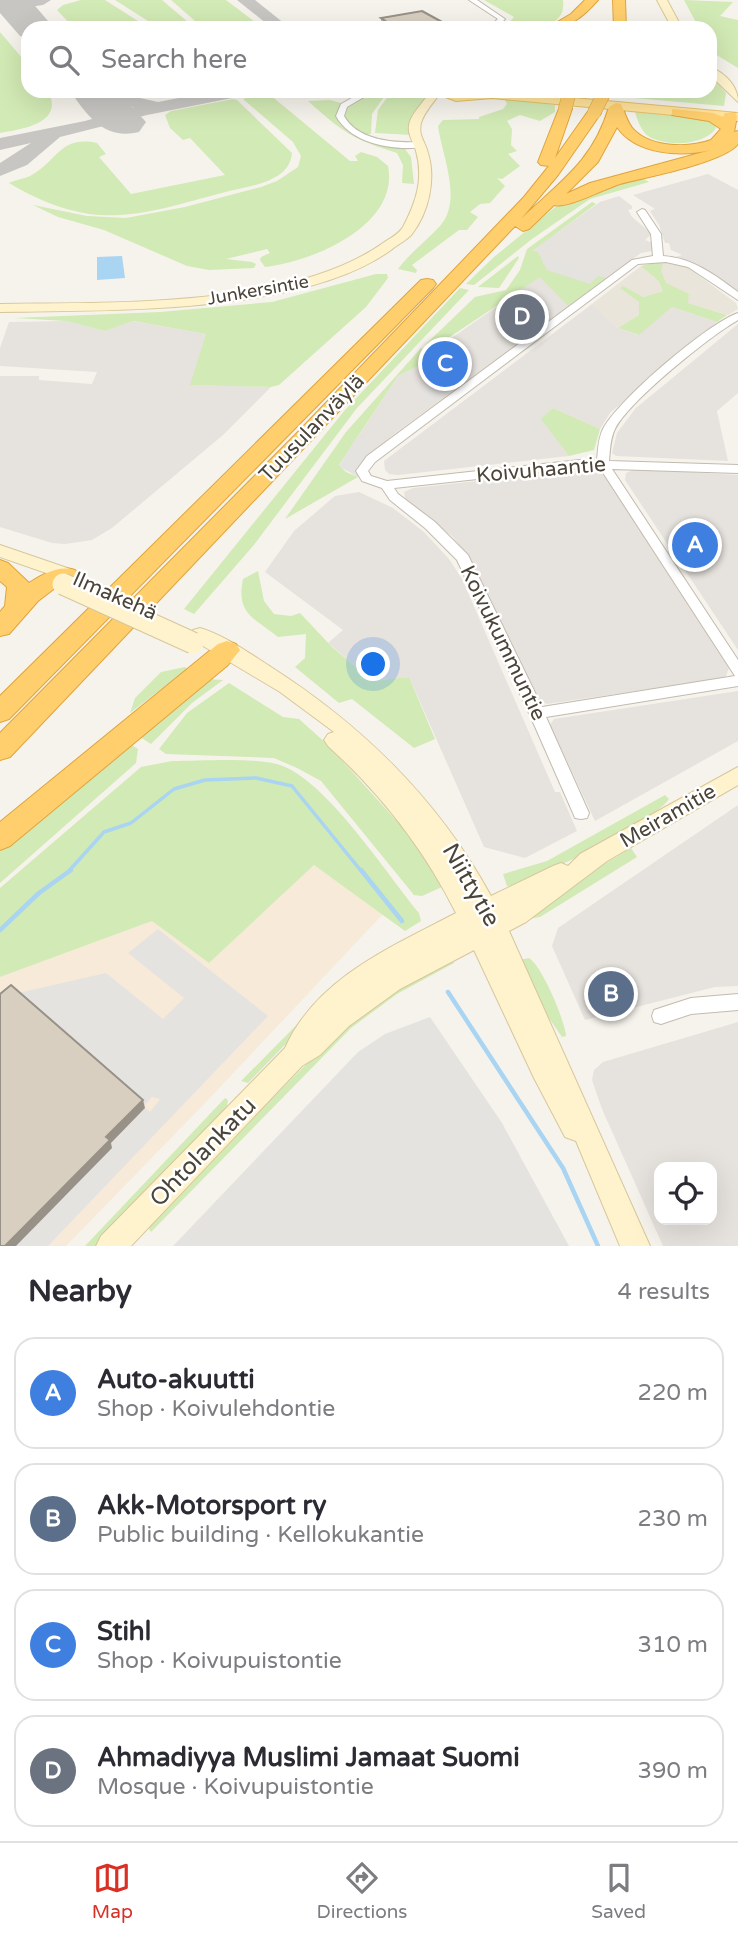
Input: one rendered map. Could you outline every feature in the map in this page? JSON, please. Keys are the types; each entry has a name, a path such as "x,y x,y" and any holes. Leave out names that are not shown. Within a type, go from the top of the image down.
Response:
{"highway":[{"path":"567,21 592,0"},
{"path":"588,21 592,0"},
{"path":"607,21 608,0"},
{"path":"619,0 620,21"},
{"path":"573,98 580,111"},
{"name":"Tuusulanväylä","path":"0,750 427,308 559,164 586,98"},
{"name":"Tuusulanväylä","path":"0,712 546,162 580,111 601,98"},
{"path":"614,98 616,112 626,130 636,139 663,147 709,145 724,138 734,120"},
{"path":"427,308 489,258 593,159 603,144 616,112"},
{"path":"677,112 734,120"},
{"path":"532,218 596,186 714,154 728,147 734,120"},
{"path":"0,568 19,585 17,608"},
{"path":"0,628 34,590 63,579"},
{"path":"0,838 223,654"}],"main road":[{"path":"662,0 673,21"},
{"path":"717,76 738,99"},
{"path":"556,98 734,120 729,86"},
{"name":"Junkersintie","path":"420,143 414,136 416,120 431,98"},
{"name":"Junkersintie","path":"0,308 214,300 275,291 332,275 374,257 393,244 421,210 425,186 420,143 425,119 434,106 451,98"},
{"path":"533,98 677,112"},
{"name":"Ilmakehä","path":"0,551 196,639 223,654"},
{"name":"Ilmakehä","path":"0,562 63,579"},
{"name":"Niittytie","path":"223,654 299,710 374,775 425,839 482,921 543,1073 615,1198 635,1246"},
{"name":"Meiramitie","path":"482,921 518,915 598,857 738,775"},
{"name":"Ohtolankatu","path":"111,1246 293,1057 311,1046 340,1018 391,981 482,921"}],"street":[{"path":"472,0 502,19 500,21"},
{"path":"357,98 346,104 340,116 345,126 369,138 402,145 420,143"},
{"path":"642,212 656,234 658,258 690,263 738,297"},
{"name":"Koivukummuntie","path":"581,813 463,558 430,525 394,497 386,485 366,478 362,471 371,459 635,262 658,258"},
{"path":"738,316 710,335 618,415 609,428 603,447 603,464 738,672"},
{"name":"Koivuhaantie","path":"386,485 580,464 738,469"},
{"path":"537,713 738,681"},
{"path":"661,1016 691,1006 738,1002"}],"shaded area":[{"path":"708,174 738,190 738,291 703,267 675,257 682,255 671,250 669,243 665,243 659,225 650,211 655,209 633,195"},
{"path":"619,196 632,206 632,209 628,210 632,217 652,234 645,240 653,243 652,251 641,253 393,435 360,464 358,477 339,466 398,376 426,362 423,358 539,277 531,251 600,202"},
{"path":"550,258 594,272 603,265 610,267 597,277 591,276 584,281 547,270 550,266 542,264"},
{"path":"667,262 687,267 736,303 738,309 728,315 687,303 689,294 672,288 643,297 621,288 639,302 639,315 618,328 592,304 641,266"},
{"path":"592,304 618,328 638,335 672,307 717,322 610,413 600,429 553,408 542,419 569,456 398,475 389,474 385,470 384,461"},
{"path":"66,321 105,331 132,321 206,334 191,385 271,387 223,435 112,528 92,540 65,544 52,543 0,527 0,376 39,376 39,380 92,384 97,372 0,366 0,348 9,322"},
{"path":"738,324 738,393 717,411 728,461 616,456 612,453 617,433 636,408"},
{"path":"444,369 452,378 446,382 456,386 430,404 416,398 420,395 414,393 429,382 435,384 442,379 436,370"},
{"path":"358,435 373,439 359,462 358,477 339,466"},
{"path":"589,469 604,474 729,668 725,678 547,704 538,700 473,563 452,536 405,499 404,492 413,488"},
{"path":"636,469 738,475 738,650 625,480 626,473"},
{"path":"359,492 393,508 424,532 449,559 462,579 555,792 560,792 577,831 525,858 484,847 409,677 373,681 328,643 343,630 265,572 294,531 335,496"},
{"path":"738,691 738,741 595,821 550,725 554,719"},
{"path":"738,805 738,986 715,987 585,1020 552,946 558,928"},
{"path":"314,865 383,914 66,1246 0,1246 0,977 152,921 209,963"},
{"path":"158,929 268,1016 48,1246 16,1246 145,1108 150,1112 160,1099 152,1097 143,1107 14,994 106,973 163,1019 184,998 128,953"},
{"path":"430,1017 502,1123 569,1246 173,1246 358,1052 385,1034"},
{"path":"738,1022 738,1246 663,1246 602,1109 592,1080 594,1070 603,1062"}],"green space":[{"path":"81,0 105,0 138,21 67,21 57,10 63,5"},
{"path":"115,0 162,0 187,21 148,21"},
{"path":"171,0 226,0 254,21 195,21"},
{"path":"484,0 563,0 563,10 555,21 510,21 514,17"},
{"path":"684,0 733,2 720,16 738,20 738,68 717,55 717,21 695,21"},
{"path":"0,32 21,57 21,98 51,98 52,102 51,110 39,122 0,133"},
{"path":"717,82 726,93 724,106 634,98 717,98"},
{"path":"274,98 350,161 358,161 355,156 361,152 377,157 388,166 388,187 380,206 366,223 348,237 305,258 265,267 260,260 270,253 267,249 226,259 252,262 256,264 254,268 209,270 187,266 104,230 58,217 33,205 87,216 126,218 185,207 277,181 298,167 301,156 293,142 243,99"},
{"path":"361,98 383,98 372,114 371,134 367,135 351,127 344,114 349,104"},
{"path":"387,98 427,98 412,135 375,133 378,110"},
{"path":"504,98 555,105 555,112 540,121 520,115 507,121 512,129 511,145 517,151 508,154 520,166 502,179 497,178 505,186 490,203 480,204 470,212 478,217 467,230 459,230 412,265 417,270 416,273 398,269 440,226 447,215 451,191 438,126 443,120 479,119 503,109 507,104"},
{"path":"233,99 292,153 286,168 272,179 156,210 123,215 78,212 37,198 9,183 30,176 67,146 85,142 97,143 106,154 99,157 131,194 225,175 190,138 183,140 170,128 165,115 171,111"},
{"path":"330,100 341,103 336,115 340,124 355,136 404,148 411,157 414,184 402,183 403,165 397,153 370,144 349,133 308,101"},
{"path":"635,112 703,118 714,122 716,128 711,134 694,141 664,142 646,134"},
{"path":"640,177 649,182 590,199 532,239 474,285 466,284 494,257 554,208"},
{"path":"592,202 596,204 532,251 538,252 547,270 590,284 598,276 606,278 568,306 540,277 433,348 425,345 475,297 506,290 520,270 527,249"},
{"path":"518,256 499,288 478,287"},
{"path":"663,262 661,271 666,283 689,294 688,303 727,315 717,322 672,307 639,335 618,328 639,315 639,302 620,288 623,286 643,297 663,291 659,281 641,266"},
{"path":"376,274 387,274 388,278 366,307 279,385 271,387 190,385 206,334 133,321 105,331 66,321 14,318 160,312 272,302"},
{"path":"460,288 469,290 357,408 253,546 194,614 184,609 345,410"},
{"path":"421,348 432,352 424,358 426,362 398,376 339,465 346,472 358,477 285,519 346,432"},
{"path":"553,408 600,429 594,450 569,456 541,419"},
{"path":"258,571 264,601 274,614 291,616 300,613 332,647 373,681 409,677 435,739 414,748 352,699 339,703 295,667 305,658 306,634 278,637 248,614 244,607 241,591 243,579"},
{"path":"185,667 187,669 130,713 135,698 161,672"},
{"path":"208,679 223,680 192,703 151,744 137,735"},
{"path":"229,683 283,717 299,719 328,745 413,839 442,887 422,896 414,895 321,781 297,768 274,758 166,754 159,749 187,713"},
{"path":"127,742 138,749 136,763 0,883 0,846"},
{"path":"172,761 256,761 280,765 298,774 336,808 419,913 421,921 405,931 314,865 209,963 152,921 0,977 0,888 141,767"},
{"path":"665,795 669,799 658,810 621,834 517,885 507,886 503,874 547,861"},
{"path":"631,848 637,857 540,917 528,919 594,870"},
{"path":"423,931 310,1019 248,1083 241,1081 348,973"},
{"path":"453,958 454,963 397,994 351,1028 151,1232 147,1225 346,1024 381,997"},
{"path":"529,958 540,971 552,994 566,1036 562,1037 538,1002 519,960"},
{"path":"225,1098 228,1100 227,1106 97,1246 85,1246"}],"water":[{"path":"122,256 125,278 97,280 97,257"}],"building":[{"path":"422,11 440,21 386,21 381,18"},
{"path":"11,985 143,1100 106,1137 110,1140 5,1246 0,1246 0,994"}],"waterway":[{"path":"68,872 104,832 131,823 174,789 205,780 256,778 292,786 362,872"},
{"path":"0,930 39,893 71,870"},
{"path":"361,870 402,921"},
{"path":"448,992 563,1168 598,1246"}],"taxiway":[{"path":"0,6 43,0"},
{"path":"245,0 273,21"},
{"path":"110,98 151,104"},
{"path":"0,144 206,98"},
{"path":"0,170 20,161 51,137"}],"runway":[{"path":"9,0 28,21"},
{"path":"99,98 123,122"}],"place":[{"name":"Ahmadiyya Muslimi Jamaat Suomi","path":"522,317"},
{"name":"Stihl","path":"445,364"},
{"name":"Auto-akuutti","path":"695,545"},
{"name":"Akk-Motorsport ry","path":"611,994"}]}
